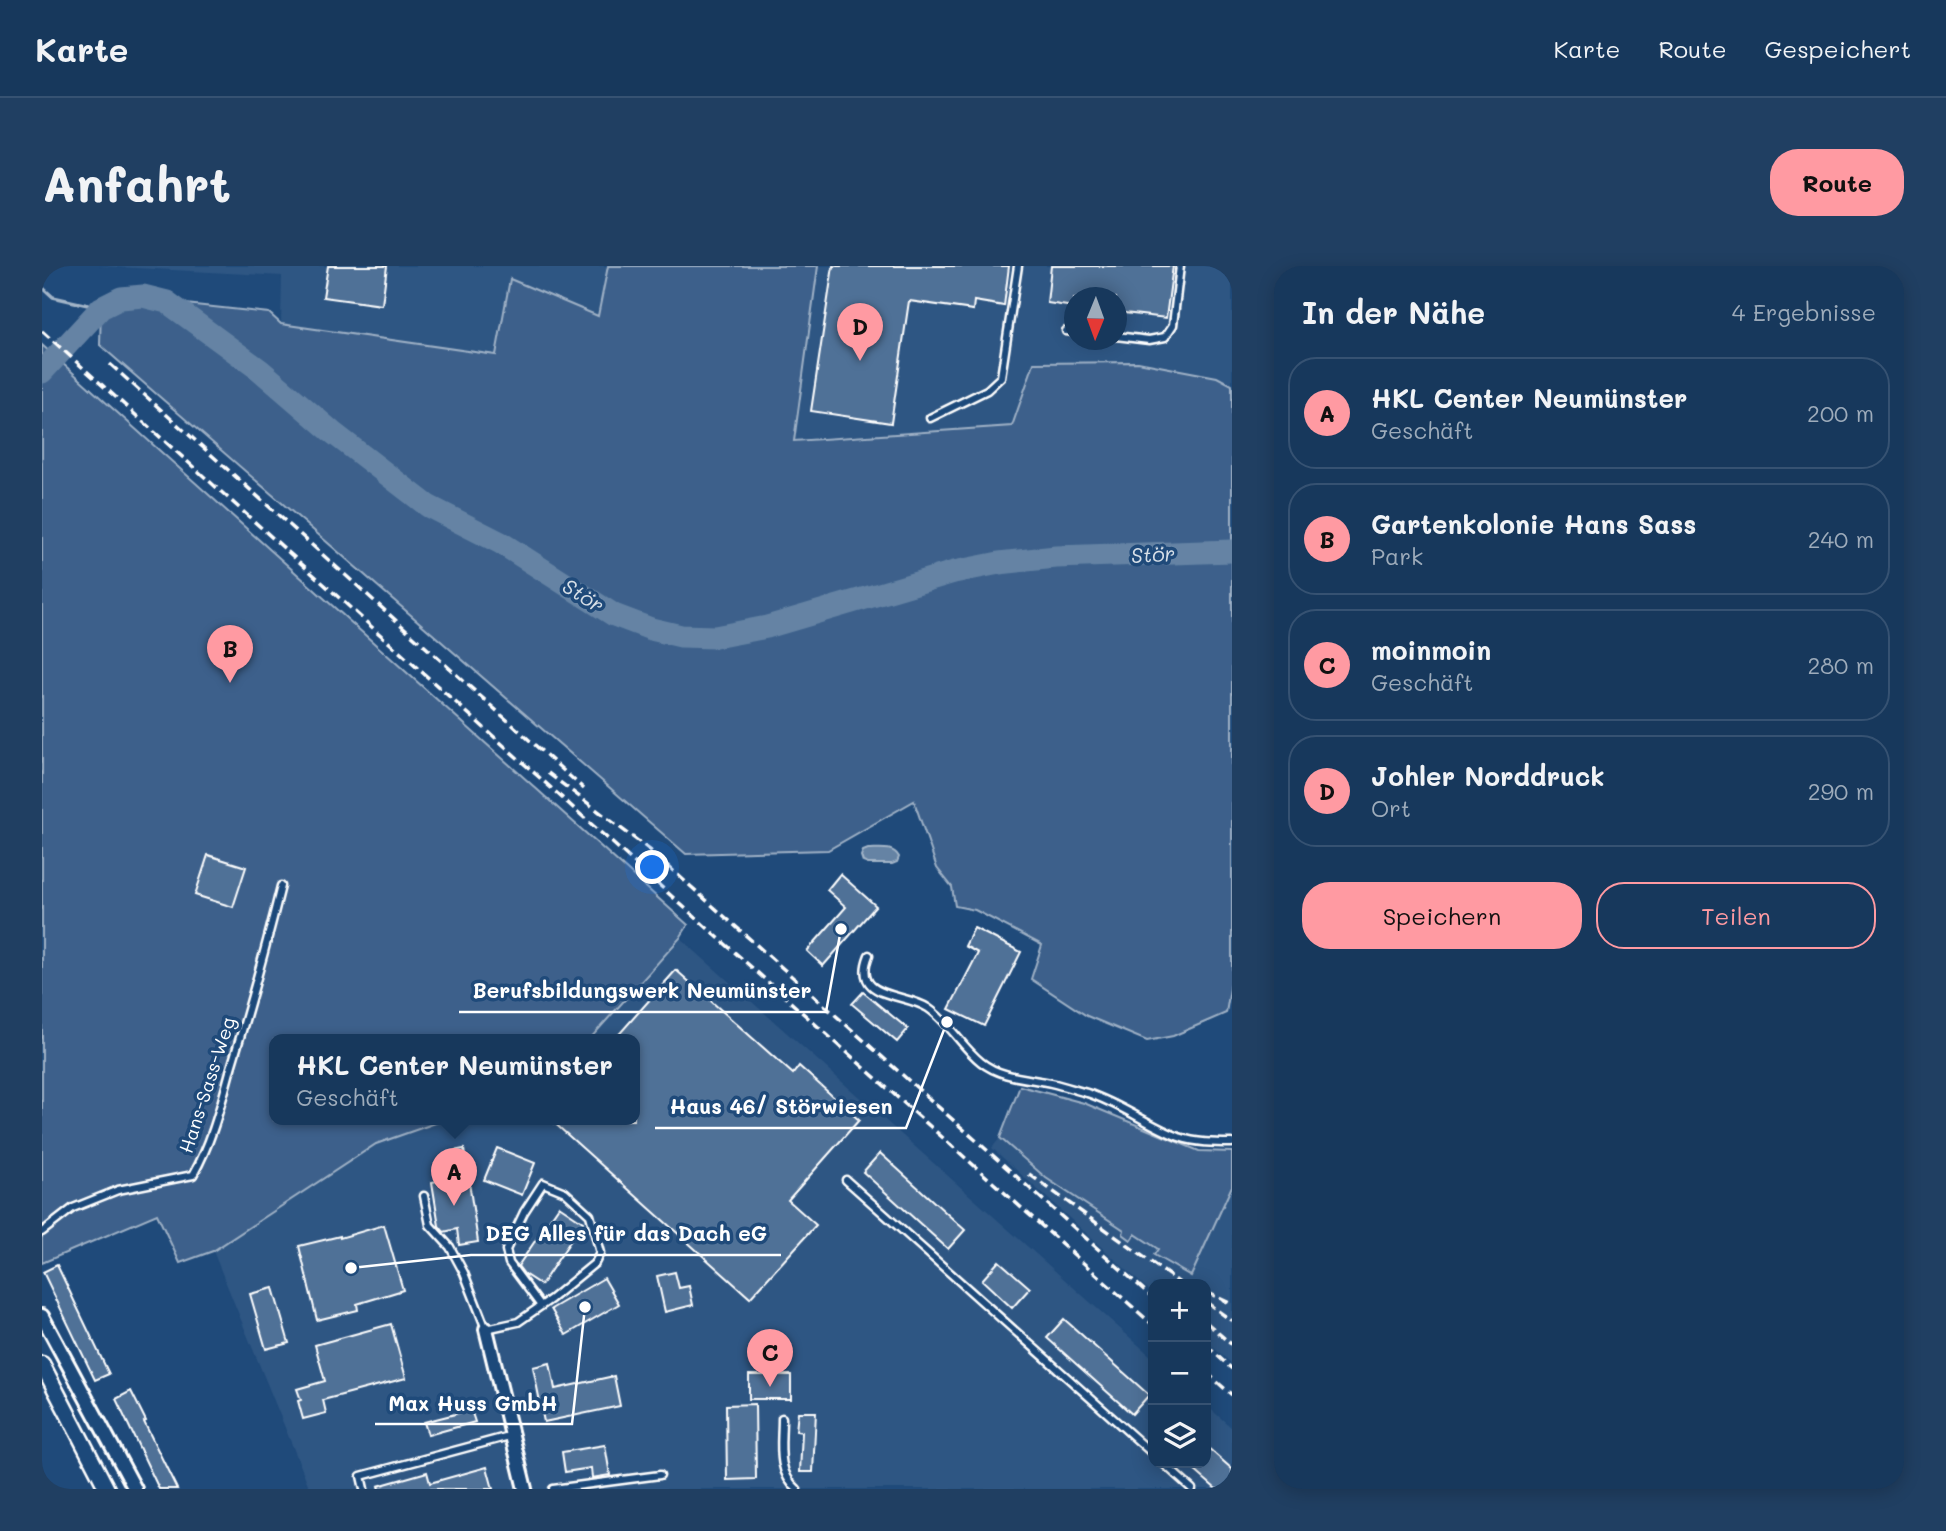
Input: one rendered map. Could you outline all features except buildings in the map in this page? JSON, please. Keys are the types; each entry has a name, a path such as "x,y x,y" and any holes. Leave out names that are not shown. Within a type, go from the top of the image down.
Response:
{"street":[{"path":"42,1316 135,1489"},
{"path":"486,1329 525,1489"},
{"path":"42,1364 107,1489"}],"lane":[{"path":"930,418 987,390 1001,377 1018,266"},
{"path":"1127,337 1149,340 1165,337 1173,325 1180,266"},
{"name":"Hans-Sass-Weg","path":"42,1232 73,1208 118,1190 193,1175 202,1159 216,1119 281,886"},
{"path":"869,955 865,976 870,985 878,992 919,1002 933,1011 981,1062 1004,1074 1090,1094 1179,1136 1203,1143 1232,1143"},
{"path":"846,1180 1148,1450"},
{"path":"424,1196 430,1225 450,1247 464,1273 486,1329 519,1322 541,1306 595,1263 600,1253 590,1215 565,1192 543,1183 523,1212 506,1250 509,1263 541,1306"},
{"path":"782,1418 783,1473 788,1482 797,1489"},
{"path":"364,1489 361,1476 513,1435"},
{"path":"1169,1468 1192,1489"},
{"path":"553,1489 660,1475"}],"shaded area":[{"path":"99,266 608,266 598,317 496,355 281,324 282,276"},
{"path":"608,266 818,266 794,441 1012,426 1034,363 1138,362 1217,377 1232,385 1232,977 1226,1013 1173,1036 1147,1041 1087,1016 1031,979 1042,945 975,910 955,906 952,887 937,868 914,801 828,850 686,854 100,345 101,308 121,298 143,296 167,302 269,313 281,324 496,355 510,279 598,316"},
{"path":"818,266 1232,266 1232,385 1217,377 1012,426 794,441"},
{"path":"42,345 688,925 680,938 594,1034 269,1034 269,1125 430,1125 376,1144 213,1251 180,1263 157,1214 42,1263"},
{"path":"890,850 899,857 897,862 892,864 868,864 863,862 861,856 863,851"},
{"path":"680,938 1148,1354 1148,1468 1211,1468 1211,1409 1232,1428 1232,1489 310,1489 213,1251 376,1144 430,1125 640,1125 640,1034 594,1034"},
{"path":"1020,1086 1084,1103 1199,1151 1232,1152 1232,1186 1191,1276 1154,1255 1158,1249 1135,1234 1131,1240 1123,1234 1124,1230 1046,1178 1000,1138"},
{"path":"1000,1138 1046,1178 1125,1230 1123,1234 1135,1233 1158,1249 1154,1255 1195,1267 1232,1186 1232,1364 1211,1345 1211,1279 1148,1279 1148,1289 992,1148"}],"waterway":[{"path":"42,287 53,297 101,308"},
{"name":"Stör","path":"42,372 101,308 121,298 143,296 167,302 260,370 332,432 428,506 501,543 614,615 651,629 681,636 715,637 767,627 954,572 999,563 1056,557 1232,551"}],"railway":[{"path":"42,331 1148,1321"},
{"path":"110,364 584,789"},
{"path":"548,773 651,851 1148,1294"},
{"path":"1029,1174 1174,1279"},
{"path":"1211,1294 1232,1304"},
{"path":"1211,1306 1232,1321"},
{"path":"1211,1326 1232,1345"},
{"path":"1211,1350 1232,1369"},
{"path":"1211,1376 1232,1395"}],"place":[{"name":"Johler Norddruck","path":"860,361"},
{"name":"Gartenkolonie Hans Sass","path":"230,683"},
{"name":"Berufsbildungswerk Neumünster","path":"841,929"},
{"name":"Haus 46/ Störwiesen","path":"947,1022"},
{"name":"HKL Center Neumünster","path":"454,1206"},
{"name":"DEG Alles für das Dach eG","path":"351,1268"},
{"name":"Max Huss GmbH","path":"585,1307"},
{"name":"moinmoin","path":"770,1387"}]}
